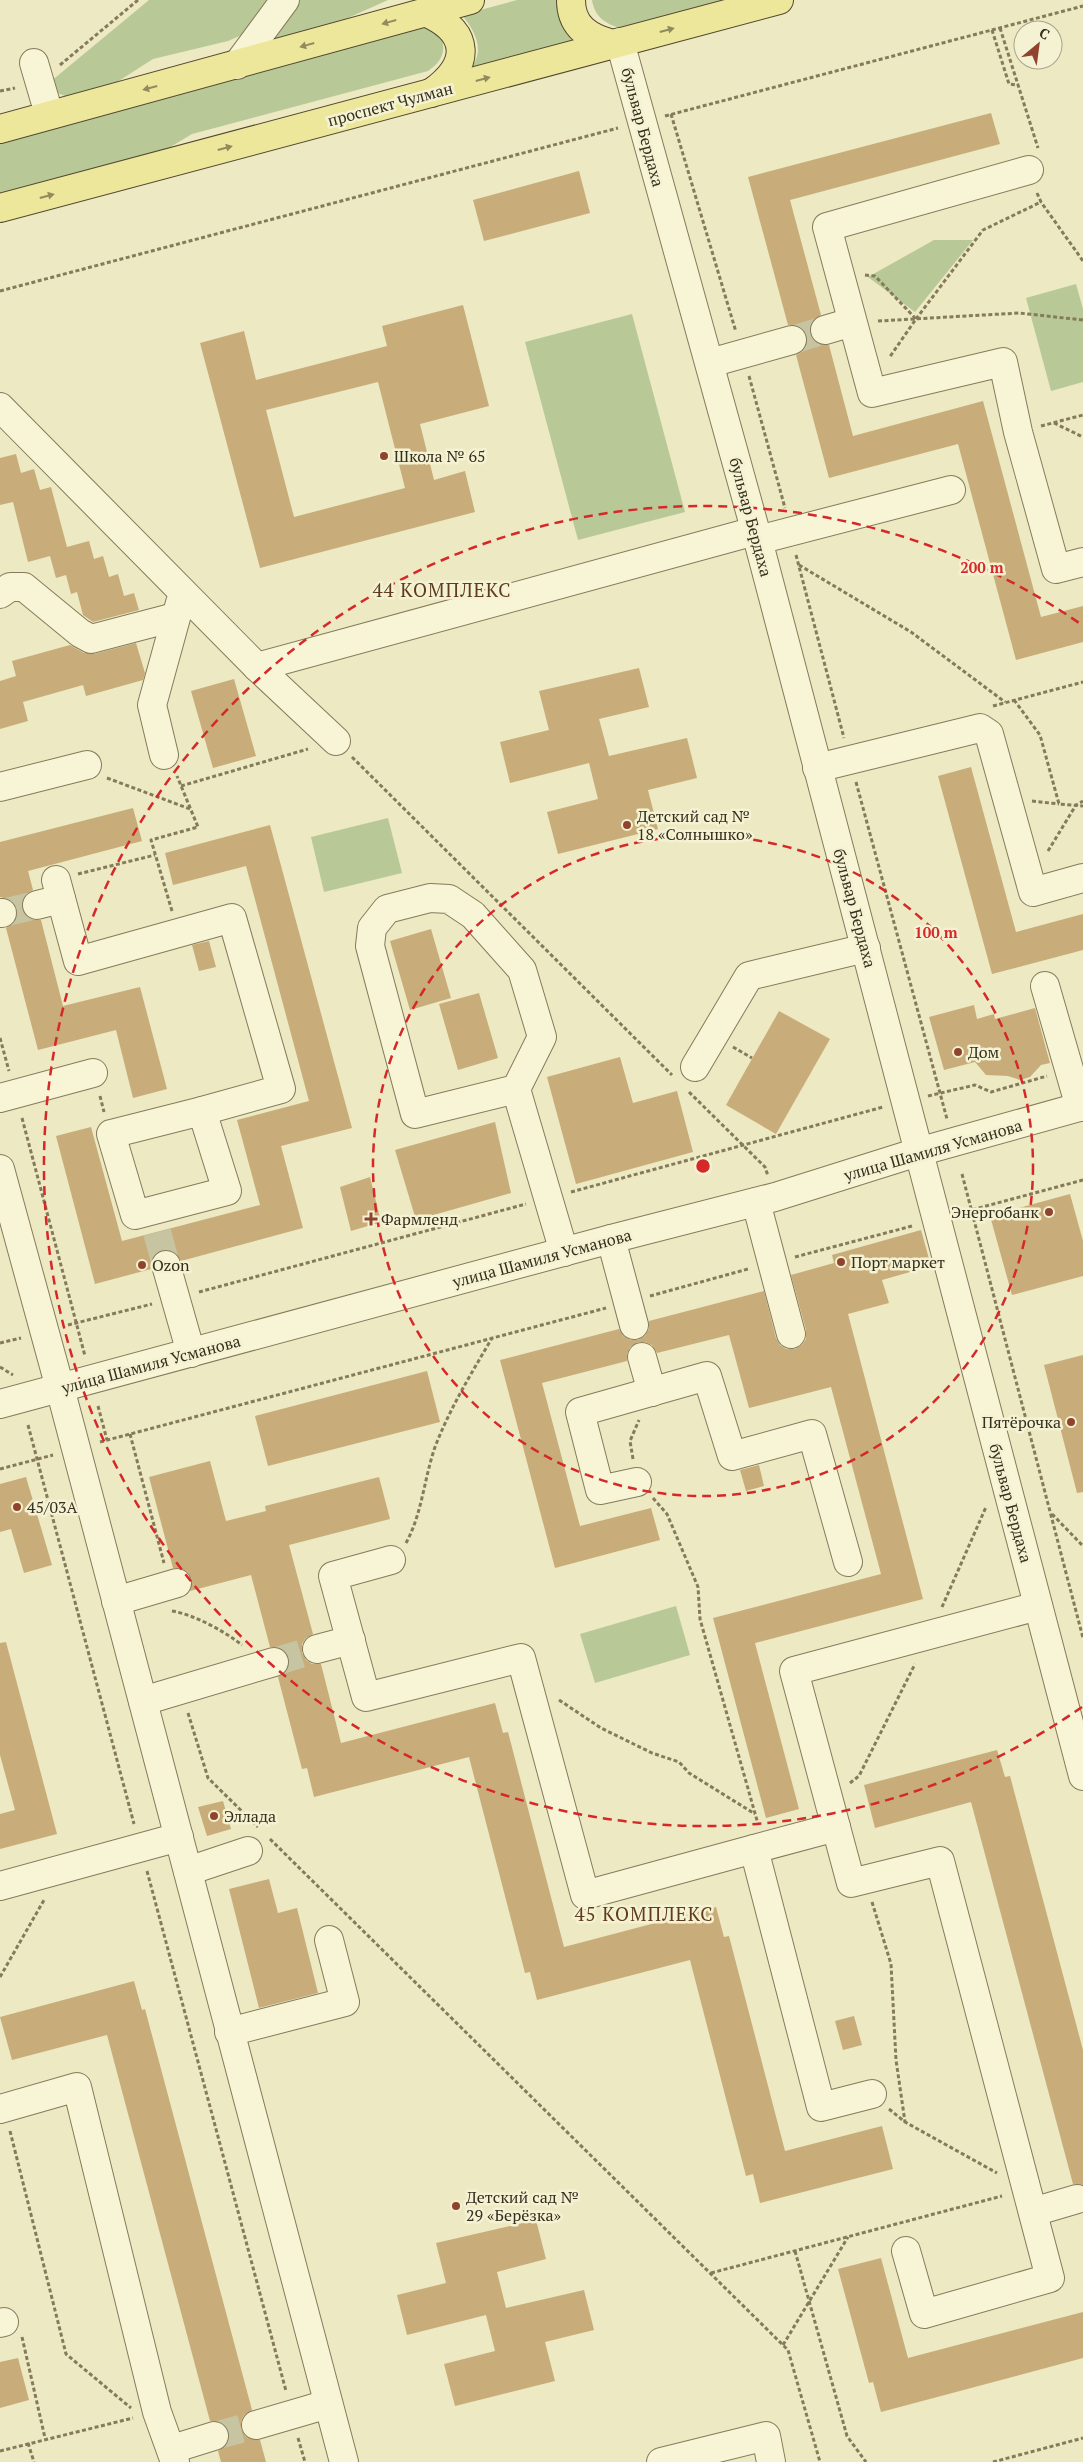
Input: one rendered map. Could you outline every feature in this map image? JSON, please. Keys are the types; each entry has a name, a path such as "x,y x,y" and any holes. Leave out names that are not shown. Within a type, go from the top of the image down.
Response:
{"main road":[{"path":"1,128 470,0"},
{"path":"571,0 574,19 581,29 590,37 617,43"},
{"name":"проспект Чулман","path":"0,208 779,0"},
{"path":"424,12 440,19 451,27 458,38 460,50 458,67 446,83 430,94"}],"street":[{"path":"237,65 285,0"},
{"name":"бульвар Бердаха","path":"617,43 710,364 866,948 1083,1776"},
{"path":"37,72 49,114"},
{"path":"1029,170 827,227 872,393 1003,362 1018,432 1056,569 1083,562"},
{"path":"825,330 852,322"},
{"path":"710,364 792,340"},
{"path":"0,407 179,605 257,667 336,741"},
{"path":"257,667 756,536 791,531 951,490"},
{"path":"0,594 10,587 24,587 80,633 91,639 179,605"},
{"path":"164,755 152,705 179,605"},
{"path":"818,768 980,728 989,734 1034,892 1083,878"},
{"path":"0,787 87,765"},
{"path":"51,895 78,961 232,918 281,1089 111,1134 135,1215 154,1221 227,1191 202,1111"},
{"path":"516,1090 415,1114 370,946 372,928 387,909 430,898 449,899 473,915 522,970 542,1037 516,1090 564,1252"},
{"path":"686,1079 749,976 866,948"},
{"path":"1045,986 1081,1107"},
{"path":"8,1096 93,1073"},
{"name":"улица Шамиля Усманова","path":"0,1404 612,1239 766,1200 918,1152 1081,1107"},
{"path":"2,1186 60,1388 344,2462"},
{"path":"766,1200 781,1256 791,1334"},
{"path":"612,1239 631,1314"},
{"path":"166,1264 191,1353"},
{"path":"642,1357 652,1392"},
{"path":"636,1482 600,1490 580,1412 707,1376 732,1456 812,1434 848,1562"},
{"path":"392,1560 333,1576 366,1697 521,1658 585,1895 836,1827"},
{"path":"116,1601 171,1593"},
{"path":"906,2251 924,2314 1050,2278 940,1861 851,1883 794,1671 1038,1606"},
{"path":"317,1649 351,1640"},
{"path":"143,1701 270,1663"},
{"path":"0,1886 179,1837"},
{"path":"188,1871 257,1838"},
{"path":"759,1848 821,2106 872,2094"},
{"path":"229,2032 345,2002 329,1940"},
{"path":"0,2109 77,2088 149,2414 173,2455 214,2436"},
{"path":"1030,2200 1077,2199"},
{"path":"256,2425 328,2404"},
{"path":"661,2462 766,2436 771,2462"}],"path":[{"path":"0,91 37,72 138,0"},
{"path":"0,291 1083,6"},
{"path":"1000,28 1042,160 1029,170 1041,202 1083,261"},
{"path":"992,30 1009,84 1018,85"},
{"path":"671,114 743,354 947,1120"},
{"path":"870,385 916,319 983,230 1041,202"},
{"path":"839,273 875,276 916,319"},
{"path":"852,322 1019,313 1083,320"},
{"path":"1018,432 1083,415"},
{"path":"1054,422 1083,437"},
{"path":"798,564 911,632 1005,702"},
{"path":"980,728 984,709 1083,682"},
{"path":"1014,700 1040,735 1059,804 1083,806"},
{"path":"181,786 336,741 686,1079 743,1145 765,1167 766,1200"},
{"path":"164,755 169,756 198,827 151,840 178,933"},
{"path":"87,765 91,772 191,810"},
{"path":"1030,880 1076,805 1083,801"},
{"path":"51,895 155,856"},
{"path":"0,1038 8,1096 85,1359"},
{"path":"0,1343 175,1298 905,1101 975,1085 991,1092 1069,1070"},
{"path":"93,1073 111,1134"},
{"path":"962,1174 1083,1638"},
{"path":"0,1469 492,1338 631,1314 781,1256 793,1257 1083,1180"},
{"path":"392,1560 407,1542 421,1505 435,1449 458,1395 492,1338"},
{"path":"0,1367 16,1377"},
{"path":"652,1392 630,1441 636,1482 667,1514 698,1587 700,1619 755,1814 759,1848"},
{"path":"98,1406 107,1440"},
{"path":"28,1425 304,2462"},
{"path":"130,1434 171,1593 182,1613 232,1637 270,1663"},
{"path":"1050,1512 1083,1546"},
{"path":"527,1679 601,1728 652,1753 679,1762 689,1773 755,1814"},
{"path":"181,1690 208,1778 257,1838 711,2273 788,2350 820,2462"},
{"path":"0,1977 62,1869"},
{"path":"865,1880 891,1964 896,2060 905,2122"},
{"path":"872,2094 905,2122 1030,2200"},
{"path":"11,2134 66,2354 149,2414"},
{"path":"711,2273 848,2237 1030,2200"},
{"path":"783,2345 848,2237"},
{"path":"795,2251 847,2436 866,2462"},
{"path":"2,2323 18,2319 45,2438"},
{"path":"0,2450 149,2414"},
{"path":"993,2462 1083,2438"},
{"path":"28,2443 34,2462"}],"green space":[{"path":"149,0 273,0 244,34 228,41 153,59 114,84 67,97 58,93 52,87 50,82"},
{"path":"296,0 388,0 321,30 269,44"},
{"path":"517,0 557,0 560,17 566,28 578,41 470,69 477,55 477,41 462,15"},
{"path":"592,0 735,0 623,29 611,25 602,19 593,6"},
{"path":"423,25 441,35 443,46 440,59 428,71 192,134 162,152 0,195 0,142"},
{"path":"934,240 973,240 915,312 868,277"},
{"path":"1076,284 1083,309 1083,382 1051,391 1026,298"},
{"path":"632,314 685,512 578,540 525,342"},
{"path":"388,818 402,873 324,892 311,837"},
{"path":"676,1606 690,1655 595,1683 580,1634"}],"building":[{"path":"991,113 1000,144 790,200 821,315 813,320 810,334 815,342 829,345 853,436 983,401 1041,617 1083,606 1083,642 1016,660 958,444 829,478 796,355 803,351 807,344 807,336 803,329 795,325 788,325 748,177"},
{"path":"579,171 590,213 484,241 473,200"},
{"path":"463,305 489,406 420,424 434,480 465,471 475,512 260,568 200,343 244,331 256,380 387,346 382,326","holes":["378,382 405,488 294,517 266,410"]},
{"path":"16,454 21,473 34,469 40,490 51,487 67,547 89,541 94,559 103,556 109,577 118,574 124,596 134,593 139,610 93,622 83,615 77,592 71,594 66,575 56,578 50,556 28,562 13,502 0,505 0,458"},
{"path":"136,643 145,673 143,680 86,696 83,685 23,702 28,721 0,729 0,681 16,676 12,661 70,645 84,653 94,654"},
{"path":"639,668 649,707 599,719 609,756 687,738 697,778 648,790 658,829 558,854 547,812 598,799 589,763 510,783 500,742 549,730 539,691"},
{"path":"234,679 256,756 213,768 191,691"},
{"path":"971,767 1016,932 1083,914 1083,950 992,974 938,776"},
{"path":"133,808 142,841 28,871 33,890 26,894 22,901 22,908 26,916 33,920 41,920 63,1006 140,987 167,1089 133,1098 116,1030 38,1050 6,928 15,921 18,913 16,906 10,900 0,897 0,842"},
{"path":"270,825 352,1128 281,1146 303,1228 181,1261 170,1250 162,1250 154,1255 151,1261 151,1269 95,1284 56,1136 91,1127 122,1241 260,1205 237,1120 309,1101 246,866 173,885 165,853"},
{"path":"431,929 451,998 410,1010 390,941"},
{"path":"209,941 216,967 199,971 192,945"},
{"path":"479,993 498,1058 458,1070 439,1004"},
{"path":"974,1005 977,1019 994,1014 995,1019 1035,1008 1050,1063 1041,1065 1030,1077 1020,1080 1008,1076 986,1075 975,1062 944,1070 929,1017"},
{"path":"779,1011 830,1039 776,1134 726,1105"},
{"path":"620,1057 633,1103 677,1091 693,1152 576,1184 547,1077"},
{"path":"495,1122 511,1193 416,1220 395,1150"},
{"path":"370,1177 381,1222 351,1231 340,1187"},
{"path":"1070,1194 1083,1241 1083,1276 1012,1295 990,1216"},
{"path":"921,1230 931,1266 882,1280 889,1303 848,1314 923,1599 755,1643 799,1809 766,1818 713,1618 881,1574 831,1387 749,1408 729,1335 657,1353 652,1345 638,1342 630,1347 627,1361 542,1383 580,1526 651,1508 660,1540 555,1568 500,1360 619,1329 623,1336 630,1340 638,1340 645,1336 649,1329 649,1321 764,1291 776,1338 780,1345 786,1349 795,1349 802,1345 806,1339 806,1330 791,1275 834,1263 832,1255"},
{"name":"Пятёрочка","path":"1083,1355 1083,1492 1077,1493 1044,1365"},
{"path":"427,1371 440,1422 268,1466 255,1416"},
{"path":"210,1461 226,1521 266,1511 265,1506 379,1477 390,1519 289,1545 313,1634 306,1638 302,1644 302,1653 306,1660 312,1664 321,1664 341,1743 495,1703 503,1733 508,1732 564,1947 716,1907 724,1937 729,1936 785,2151 882,2126 893,2169 760,2203 753,2174 746,2176 690,1960 537,2000 530,1972 525,1973 469,1757 314,1797 307,1768 302,1769 278,1677 286,1672 289,1666 289,1658 284,1650 278,1647 270,1647 251,1575 190,1591 192,1579 188,1572 181,1568 173,1568 149,1477"},
{"path":"759,1465 764,1486 746,1491 740,1470"},
{"name":"45/03А","path":"26,1477 52,1565 24,1573 11,1529 0,1532 0,1484"},
{"path":"6,1642 57,1834 0,1849 0,1814 15,1810 0,1755 0,1643"},
{"path":"997,1750 1005,1777 1010,1776 1083,2050 1083,2185 1073,2184 971,1802 875,1828 864,1785"},
{"name":"Эллада","path":"223,1801 231,1829 207,1836 198,1807"},
{"path":"269,1879 278,1913 297,1908 318,1993 259,2008 229,1889"},
{"path":"134,1981 142,2010 145,2009 252,2410 244,2415 241,2421 241,2429 246,2437 260,2440 266,2462 221,2462 218,2451 226,2446 229,2432 224,2424 210,2421 107,2035 12,2060 0,2017"},
{"path":"854,2016 862,2045 843,2050 835,2021"},
{"path":"536,2220 546,2259 497,2272 506,2308 584,2290 594,2330 545,2342 555,2381 455,2406 444,2364 495,2351 486,2315 407,2335 397,2295 446,2283 436,2243"},
{"path":"881,2258 908,2358 1083,2312 1083,2358 881,2412 873,2382 869,2383 838,2269"},
{"path":"18,2358 29,2400 0,2408 0,2362"}],"tunnel":[{"path":"792,340 825,330"},
{"path":"2,913 37,905"},
{"path":"157,1232 166,1265"},
{"path":"274,1662 317,1649"},
{"path":"214,2436 256,2425"}],"place":[{"name":"Школа № 65","path":"384,456"},
{"name":"Детский сад № 18 «Солнышко»","path":"627,825"},
{"name":"Дом","path":"958,1052"},
{"name":"Энергобанк","path":"1049,1212"},
{"name":"Фармленд","path":"371,1219"},
{"name":"Порт маркет","path":"841,1262"},
{"name":"Ozon","path":"142,1265"},
{"name":"Пятёрочка","path":"1071,1422"},
{"name":"45/03А","path":"17,1507"},
{"name":"Эллада","path":"214,1816"},
{"name":"Детский сад № 29 «Берёзка»","path":"456,2206"}],"district":[{"name":"44 КОМПЛЕКС","path":"442,589"},
{"name":"45 КОМПЛЕКС","path":"644,1913"}]}
